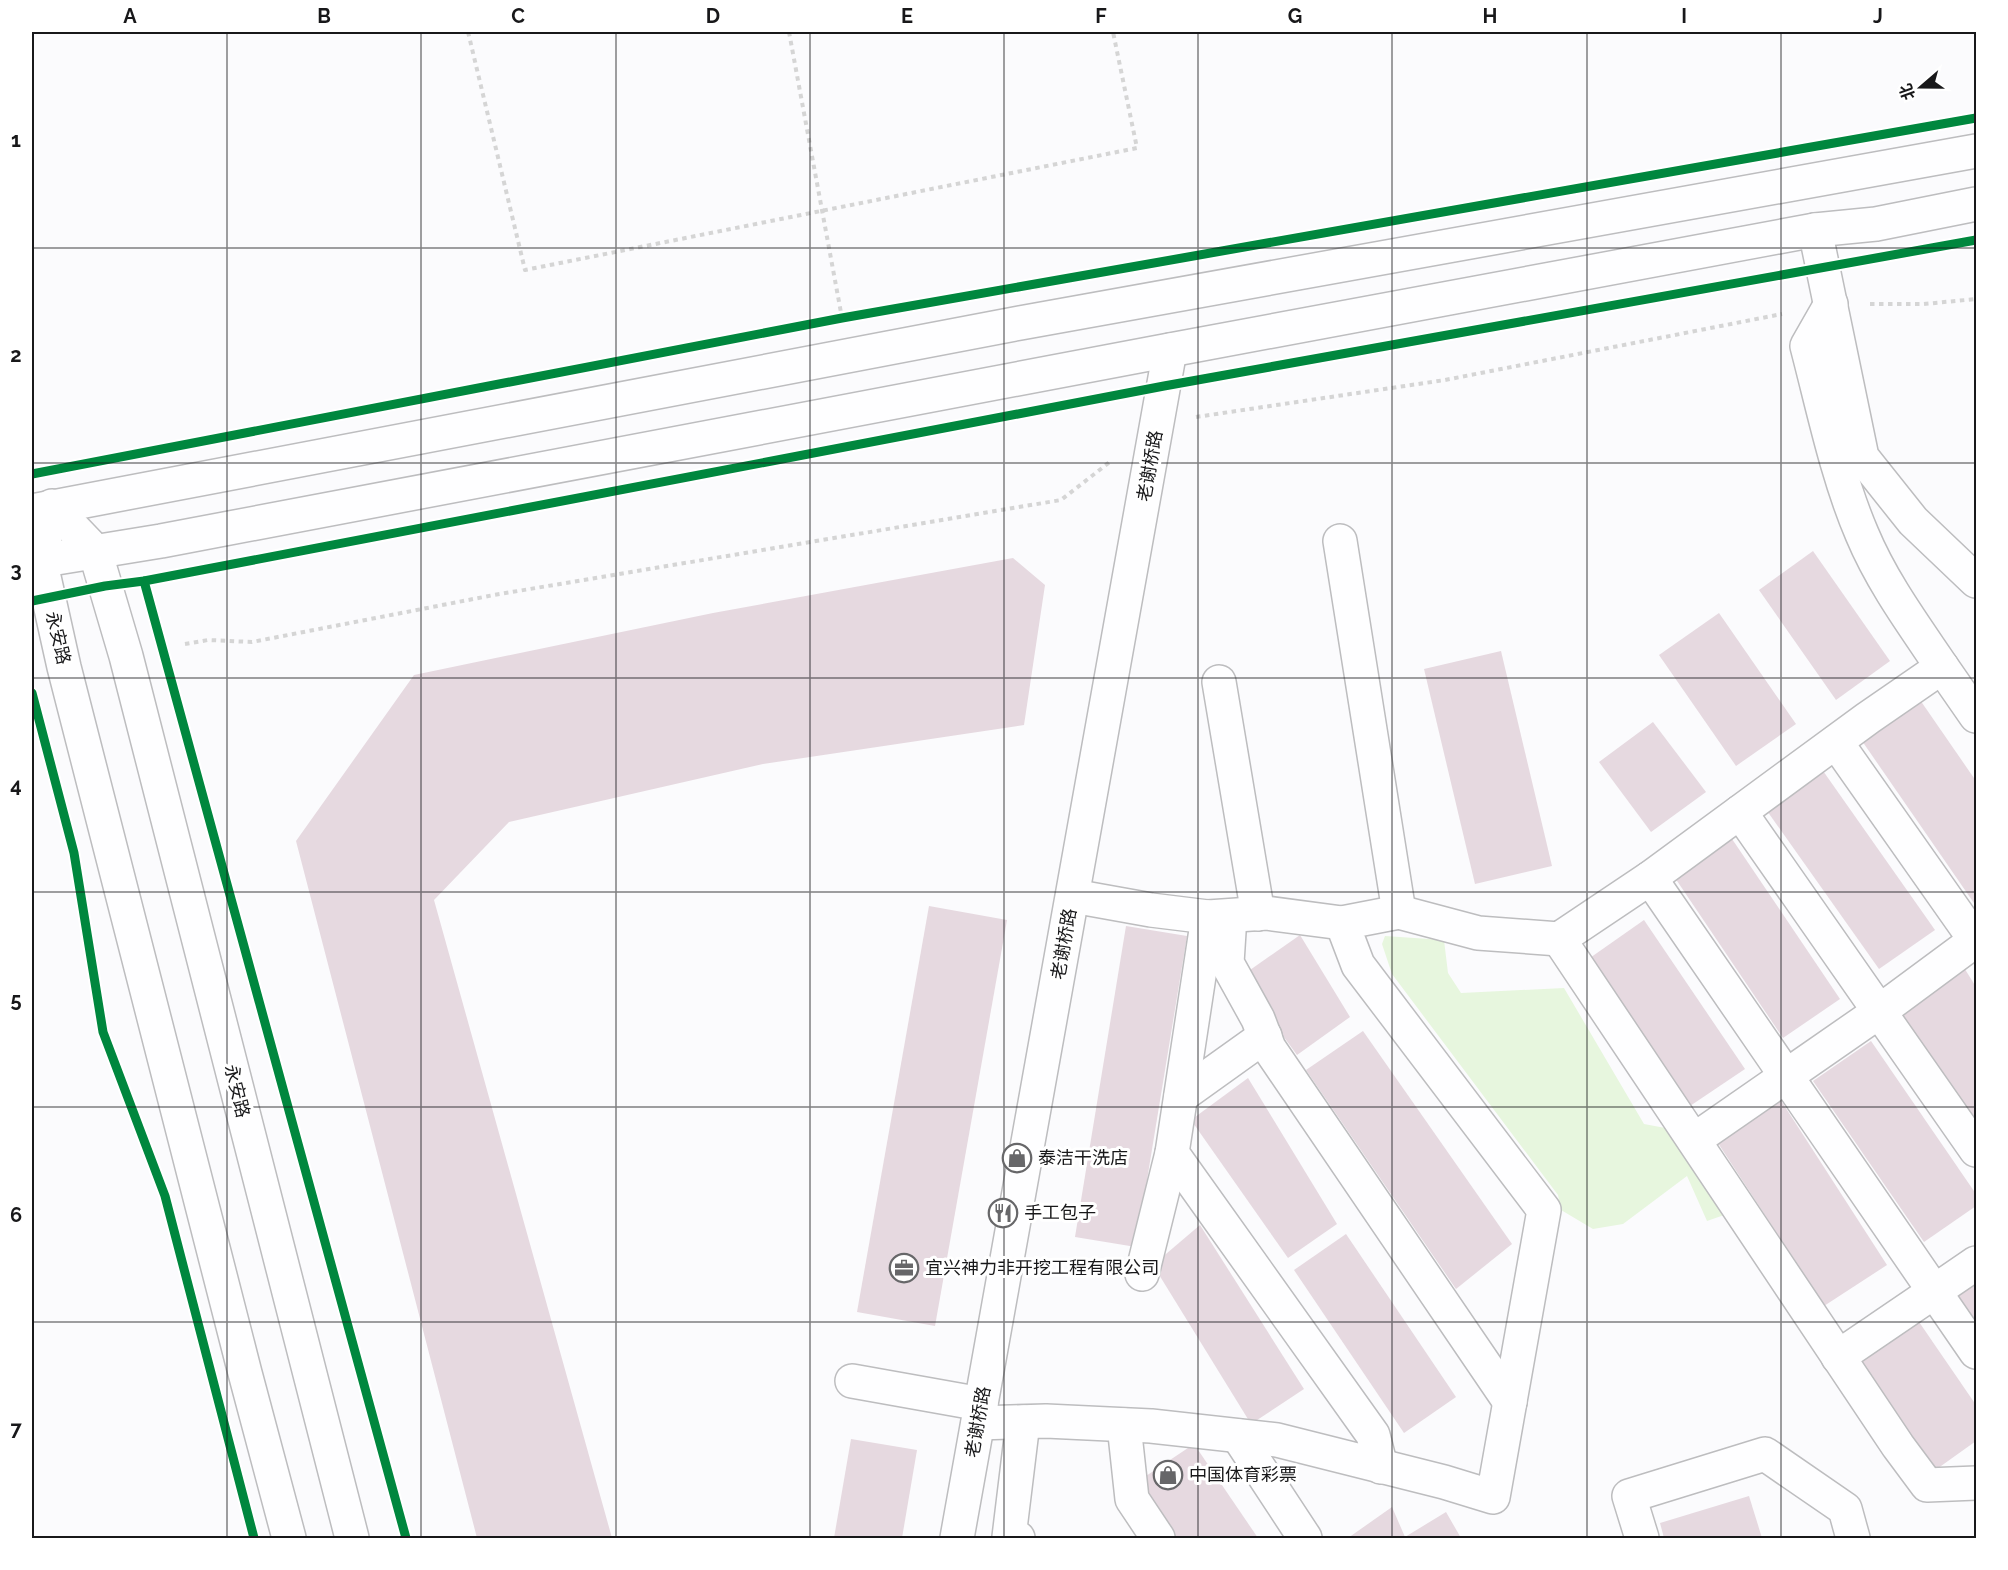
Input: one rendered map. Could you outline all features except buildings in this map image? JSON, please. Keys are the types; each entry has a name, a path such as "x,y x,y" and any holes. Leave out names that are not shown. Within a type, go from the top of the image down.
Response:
{"street":[{"path":"42,508 159,488 1020,323 1977,151"},
{"path":"36,561 161,542 1170,350 1815,230 1876,224 1977,204"},
{"path":"1815,230 1862,457 1913,521 1977,581"},
{"path":"1831,304 1807,346 1837,460 1862,534 1891,592 1977,716"},
{"name":"老谢桥路","path":"957,1539 1170,350"},
{"name":"永安路","path":"42,508 95,551 126,656 352,1539"},
{"name":"永安路","path":"42,508 36,561 289,1539"},
{"path":"1340,541 1399,912"},
{"path":"1073,896 1151,910 1225,928 1266,913 1342,923 1399,912 1478,933 1559,939 1650,878 1942,667"},
{"path":"1219,682 1227,963 1258,1019 1269,1048 1510,1402"},
{"path":"1694,1140 1880,1011 1976,940 1836,742"},
{"path":"1740,812 1977,1150"},
{"path":"1650,878 1977,1352"},
{"path":"852,1381 980,1414 1023,1422 1151,1426 1276,1440 1493,1497 1544,1210 1358,965 1342,923"},
{"path":"1142,1274 1172,1153 1180,1096 1225,928"},
{"path":"1559,939 1838,1357 1927,1485 1977,1483"},
{"path":"1180,1096 1264,1036"},
{"path":"1172,1153 1374,1435 1381,1467"},
{"path":"1838,1357 1977,1263"},
{"path":"1018,1539 1009,1537 1023,1422"},
{"path":"1124,1425 1131,1498 1158,1539"},
{"path":"1238,1436 1305,1539"},
{"path":"1642,1539 1629,1496 1766,1454 1845,1509 1853,1539"}],"path":[{"path":"468,32 525,270 1137,148 1113,32"},
{"path":"789,32 842,318"},
{"path":"185,644 208,640 252,642 506,593 1061,500 1157,424 1445,380 1831,304 1924,304 1977,299"},
{"path":"831,320 854,316"}],"green space":[{"path":"1385,936 1444,940 1448,973 1461,993 1564,988 1644,1124 1676,1130 1730,1213 1707,1221 1687,1176 1623,1224 1593,1229 1561,1210 1558,1195 1392,974 1382,944"}],"cycle path":[{"path":"32,474 842,318 1976,118"},
{"path":"32,601 1164,386 1976,240"},
{"path":"144,581 406,1538"},
{"path":"32,693 74,853 103,1032 165,1196 254,1538"}],"place":[{"name":"泰洁干洗店","path":"1017,1158"},
{"name":"手工包子","path":"1003,1213"},
{"name":"宜兴神力非开挖工程有限公司","path":"904,1268"},
{"name":"中国体育彩票","path":"1168,1475"}]}
